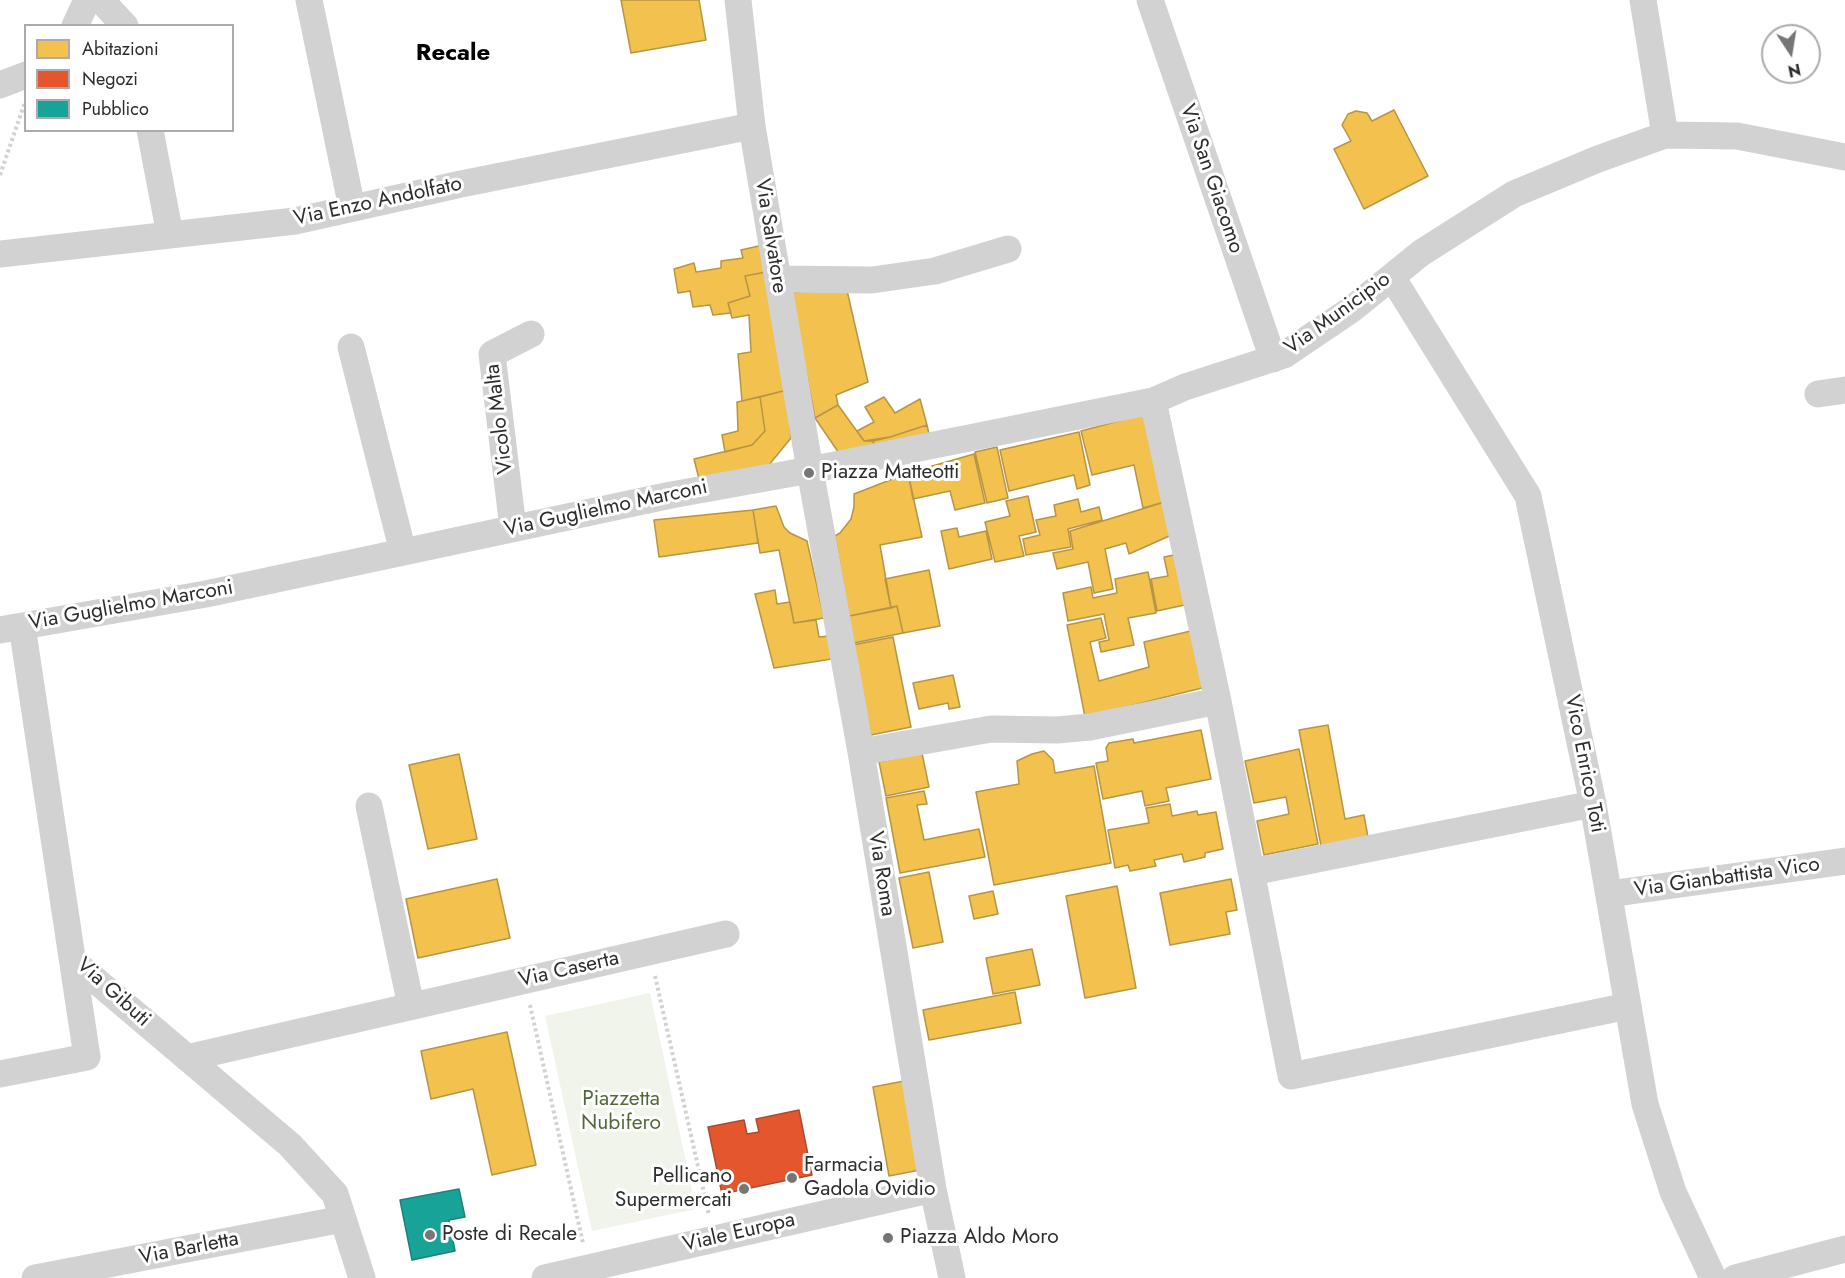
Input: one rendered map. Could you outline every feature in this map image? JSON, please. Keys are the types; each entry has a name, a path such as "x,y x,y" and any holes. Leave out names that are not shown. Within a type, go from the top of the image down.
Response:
{"street":[{"path":"76,24 87,0"},
{"path":"101,0 123,24"},
{"path":"309,0 352,208"},
{"name":"Via Salvatore","path":"738,0 752,126 810,470"},
{"name":"Via San Giacomo","path":"1150,0 1273,359"},
{"path":"1643,0 1665,135"},
{"path":"0,85 24,76"},
{"name":"Via Enzo Andolfato","path":"0,254 295,221 461,184 752,126"},
{"path":"150,132 170,235"},
{"name":"Via Municipio","path":"810,470 1153,401 1185,387 1284,355 1352,309 1421,253 1514,194 1598,159 1665,135 1737,136 1845,157"},
{"path":"778,279 872,280 935,271 1008,249"},
{"name":"Vico Enrico Toti","path":"1392,277 1528,496 1593,804 1645,1104 1673,1192 1713,1278"},
{"name":"Vicolo Malta","path":"513,528 492,354 531,334"},
{"path":"351,347 403,552"},
{"path":"1818,394 1845,390"},
{"path":"1153,401 1218,701 1291,1076 1628,1006"},
{"name":"Via Guglielmo Marconi","path":"11,628 206,594 671,495 810,470"},
{"name":"Via Roma","path":"810,470 861,752 933,1189 952,1278"},
{"name":"Via Gibuti","path":"11,628 73,961 290,1145 335,1194 362,1278"},
{"path":"861,752 991,729 1089,727 1218,701"},
{"path":"1252,872 1593,804"},
{"path":"369,806 411,1006"},
{"name":"Via Gianbattista Vico","path":"1609,894 1845,861"},
{"name":"Via Caserta","path":"187,1058 726,934"},
{"path":"0,1074 87,1057 73,961"},
{"name":"Viale Europa","path":"545,1278 933,1189"},
{"name":"Via Barletta","path":"35,1278 127,1269 343,1219"},
{"path":"1735,1278 1845,1249"}],"path":[{"path":"0,175 24,108"},
{"path":"650,952 714,1239"},
{"path":"525,980 588,1268"}],"green space":[{"name":"Piazzetta Nubifero","path":"650,993 696,1209 592,1231 545,1016"}],"building: Abitazioni":[{"path":"621,0 699,0 706,40 631,53"},
{"path":"1394,110 1428,176 1364,209 1334,149 1351,141 1342,125 1348,114 1356,111 1367,113 1372,121"},
{"path":"763,245 771,271 745,276 750,296 728,303 731,313 713,315 710,305 693,307 690,291 678,293 674,269 694,263 696,272 721,268 721,261 743,258 741,250"},
{"path":"771,271 787,390 742,401 738,354 751,352 749,315 732,318 728,303 750,296 745,276"},
{"path":"846,286 868,382 836,395 838,405 815,418 791,293"},
{"path":"787,390 791,438 764,471 700,483 694,459 752,445 765,431 760,397"},
{"path":"760,397 765,431 752,445 725,452 722,435 738,431 737,402"},
{"path":"884,397 895,413 920,399 927,425 890,437 864,441 857,431 874,422 865,407"},
{"path":"838,405 864,441 873,441 876,454 843,459 815,418"},
{"path":"1149,413 1168,501 1143,508 1134,465 1092,475 1081,431"},
{"path":"927,425 931,443 876,454 873,441"},
{"path":"1079,432 1090,485 1077,489 1074,475 1009,491 1000,450"},
{"path":"997,447 1008,498 987,503 975,452"},
{"path":"974,454 985,503 955,510 950,491 913,499 908,473"},
{"path":"908,473 922,537 880,545 891,608 849,616 835,536 851,519 854,494"},
{"path":"1028,496 1036,532 1019,536 1024,556 995,562 985,522 1010,516 1006,501"},
{"path":"1078,499 1081,512 1099,507 1102,520 1068,529 1071,547 1026,555 1023,539 1040,535 1036,520 1056,516 1054,505"},
{"path":"1168,501 1176,533 1129,554 1126,543 1105,549 1113,589 1094,593 1088,562 1057,569 1053,553 1073,549 1070,531"},
{"path":"776,506 784,527 790,533 807,541 824,618 794,623 779,550 760,553 753,510"},
{"path":"753,510 758,543 659,557 654,520"},
{"path":"957,528 959,537 986,531 992,559 949,569 941,531"},
{"path":"1179,554 1189,604 1157,611 1151,579 1168,576 1164,557"},
{"path":"929,570 940,626 903,633 897,606 891,608 885,579"},
{"path":"1148,572 1156,613 1128,618 1134,645 1101,652 1099,642 1109,640 1104,614 1068,621 1063,593 1091,587 1093,598 1117,593 1115,579"},
{"path":"775,590 777,604 790,602 794,623 816,620 819,637 829,636 832,659 774,668 755,594"},
{"path":"897,606 903,633 854,643 849,616"},
{"path":"1101,618 1106,638 1090,642 1099,681 1149,667 1144,642 1195,630 1206,687 1085,717 1067,625"},
{"path":"893,637 911,727 871,735 853,645"},
{"path":"953,675 960,707 949,709 948,703 919,709 913,683"},
{"path":"1328,725 1345,819 1364,815 1369,843 1322,851 1299,730"},
{"path":"1201,730 1211,779 1166,788 1169,801 1145,806 1142,791 1103,799 1096,763 1108,761 1106,748 1109,743 1133,739 1134,743"},
{"path":"1299,749 1318,844 1264,855 1257,821 1289,814 1286,797 1254,803 1245,761"},
{"path":"1044,751 1053,760 1055,773 1094,766 1111,863 994,885 976,792 1019,784 1017,761"},
{"path":"922,753 929,787 886,796 879,762"},
{"path":"459,754 477,839 428,849 409,765"},
{"path":"924,791 927,804 917,805 924,840 979,829 985,857 900,873 886,798"},
{"path":"1170,804 1172,816 1197,811 1198,815 1216,812 1223,849 1205,853 1205,857 1184,862 1182,854 1154,860 1156,866 1130,871 1128,865 1115,868 1108,830 1149,823 1146,808"},
{"path":"929,872 943,942 913,948 899,878"},
{"path":"497,879 510,938 418,958 406,899"},
{"path":"1231,879 1237,910 1226,912 1230,934 1170,945 1160,893"},
{"path":"1117,886 1136,988 1085,998 1066,896"},
{"path":"993,891 998,914 974,919 969,896"},
{"path":"1032,949 1040,985 993,994 986,958"},
{"path":"1015,992 1021,1023 929,1040 923,1010"},
{"path":"507,1032 536,1165 492,1175 473,1089 431,1099 421,1051"},
{"path":"904,1081 920,1170 889,1176 873,1087"}],"building: Negozi":[{"path":"799,1110 812,1175 722,1194 708,1127 744,1120 747,1134 759,1132 756,1119"}],"building: Pubblico":[{"name":"Poste di Recale","path":"459,1189 465,1217 449,1220 455,1251 412,1260 400,1200"}],"place":[{"name":"Piazza Matteotti","path":"809,473"},
{"name":"Farmacia Gadola Ovidio","path":"792,1178"},
{"name":"Pellicano Supermercati","path":"744,1189"},
{"name":"Poste di Recale","path":"430,1235"},
{"name":"Piazza Aldo Moro","path":"888,1238"}],"district":[{"name":"Recale","path":"453,54"}]}
